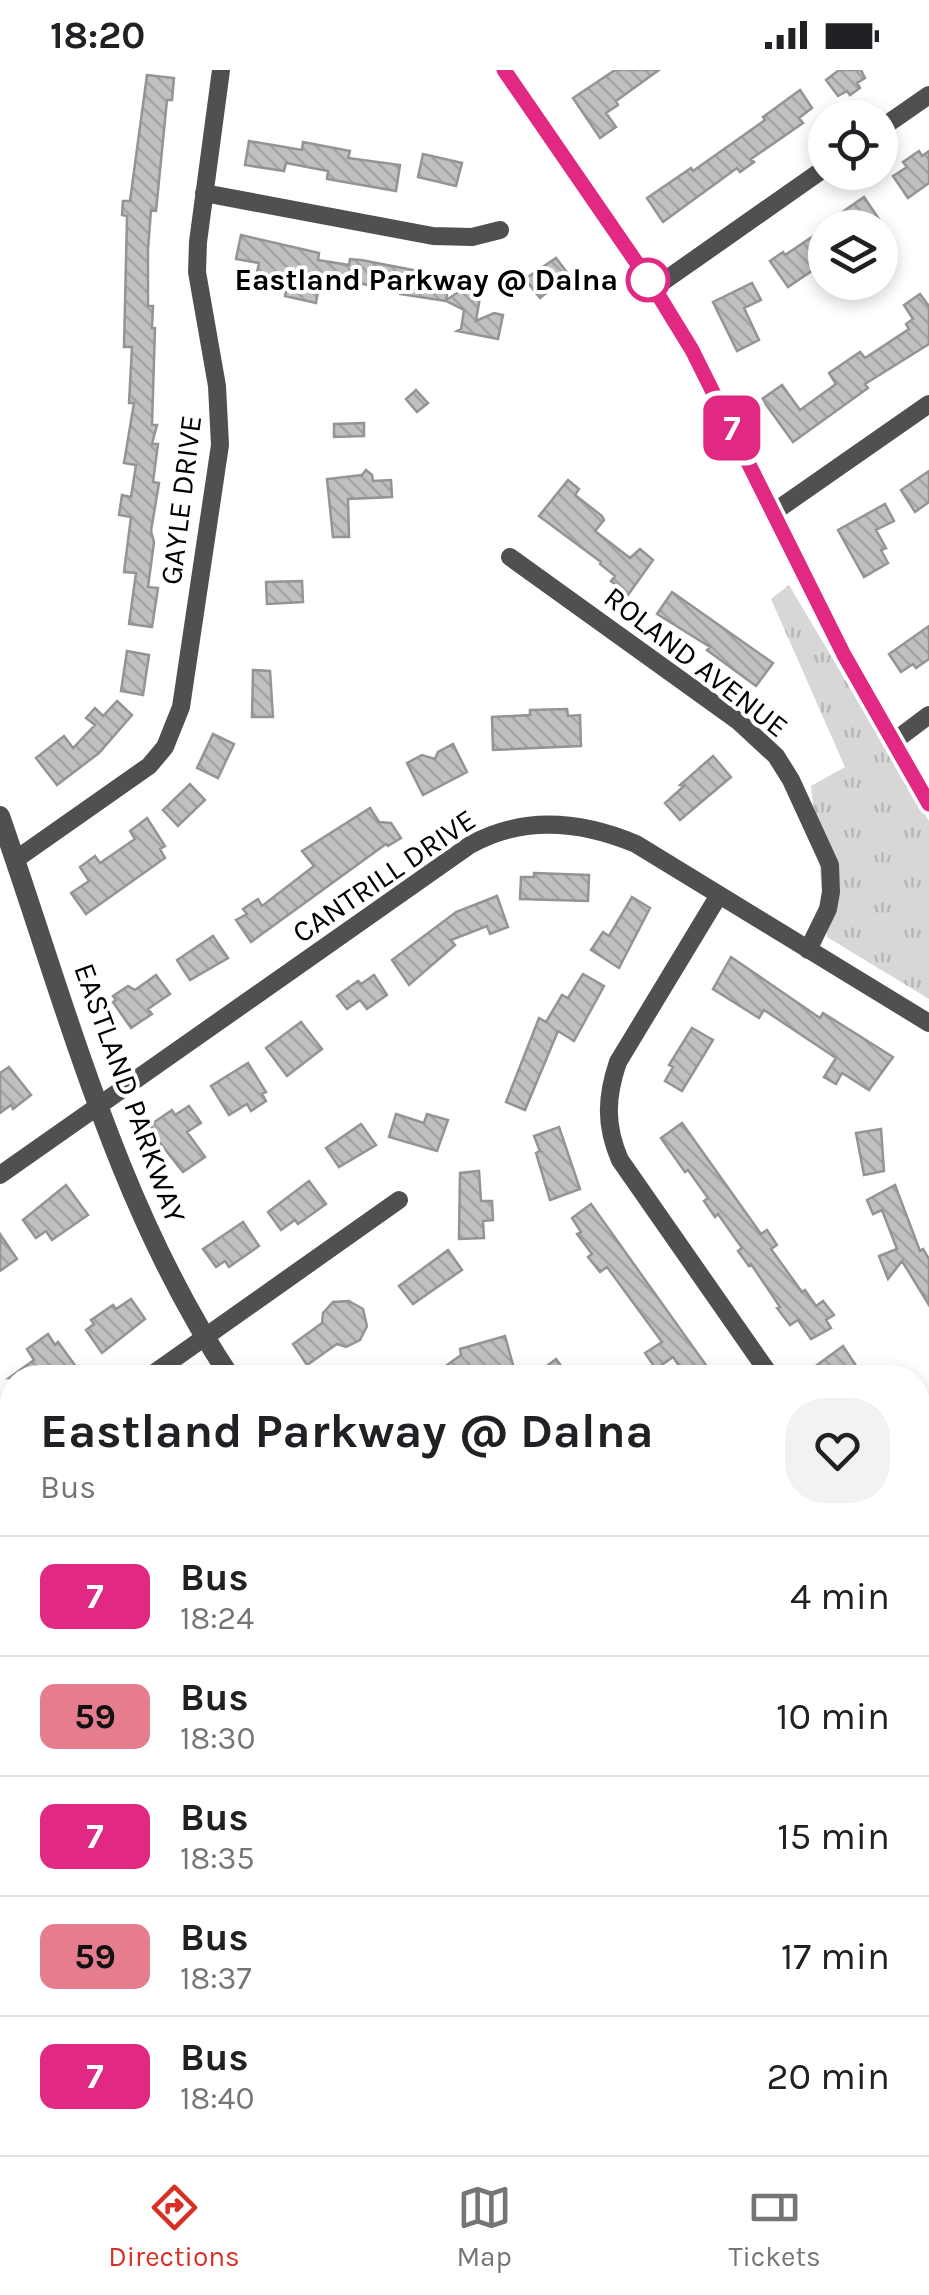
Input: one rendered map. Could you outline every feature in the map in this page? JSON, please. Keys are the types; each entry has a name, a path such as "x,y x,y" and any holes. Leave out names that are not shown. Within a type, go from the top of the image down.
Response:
{"street":[{"name":"GAYLE DRIVE","path":"16,860 150,766 165,748 181,707 220,445 217,386 197,272 221,70"},
{"path":"513,73 692,350 844,655 929,804"},
{"path":"898,117 929,95"},
{"path":"654,288 808,180"},
{"path":"204,193 433,236 472,237 500,230"},
{"path":"774,512 929,404"},
{"name":"ROLAND AVENUE","path":"510,557 738,722 776,756 830,865 828,909 808,950"},
{"path":"893,742 929,714"},
{"name":"EASTLAND PARKWAY","path":"0,816 99,1107 154,1245 222,1365"},
{"name":"CANTRILL DRIVE","path":"0,1175 470,846 499,832 559,823 608,832 636,844 929,1023"},
{"path":"718,895 618,1062 611,1082 608,1122 620,1160 763,1365"},
{"path":"166,1365 399,1200"}],"green space":[{"path":"789,585 929,821 929,999 827,937 811,786 845,767 771,599"}],"building":[{"path":"615,70 659,70 616,101 618,105 606,113 616,127 600,138 573,98"},
{"path":"839,70 861,70 865,78 857,83 860,88 850,95 847,91 838,96 826,80"},
{"path":"147,75 174,78 172,100 167,100 156,211 151,210 148,249 148,306 153,306 155,328 152,425 157,425 152,444 158,444 153,482 159,483 148,587 158,588 152,627 129,624 136,573 124,572 131,517 119,515 122,495 131,497 136,465 124,463 134,403 129,403 132,347 124,347 127,216 122,215 123,201 130,201"},
{"path":"800,90 808,102 808,111 799,118 803,123 751,159 754,162 740,172 737,168 663,222 647,198 691,168 693,171 765,120 763,117"},
{"path":"249,141 302,150 303,142 350,151 348,158 400,165 396,191 327,179 328,171 286,163 284,171 245,165"},
{"path":"919,151 922,156 929,151 929,183 908,198 898,183 898,173 907,167 903,162"},
{"path":"423,154 462,163 456,186 418,177"},
{"path":"864,197 873,210 845,210"},
{"path":"241,235 319,253 318,260 349,265 350,259 361,260 450,277 446,300 465,288 481,291 476,321 494,313 503,315 498,339 457,331 461,329 464,310 446,301 400,294 401,285 377,281 376,286 329,279 320,280 316,303 285,296 288,283 256,277 259,263 236,259"},
{"path":"808,240 808,273 788,287 770,261 783,252 785,255"},
{"path":"556,258 569,275 540,298 525,279"},
{"path":"752,283 761,300 744,308 759,340 737,351 713,302"},
{"path":"920,294 929,306 929,344 865,384 868,388 793,442 762,399 782,385 800,410 836,384 829,373 860,352 865,358 909,329 906,324 913,319 904,305"},
{"path":"416,390 428,403 417,412 406,399"},
{"path":"364,423 364,436 334,437 334,424"},
{"path":"366,470 373,481 391,480 392,497 348,499 349,537 333,537 327,479 362,475"},
{"path":"929,471 929,502 915,512 901,490"},
{"path":"568,480 579,489 575,495 602,516 604,520 595,531 630,558 640,549 653,560 628,595 611,581 615,576 601,562 539,516"},
{"path":"885,504 894,521 876,530 886,548 881,550 888,563 864,577 838,530"},
{"path":"302,581 303,602 267,604 266,582"},
{"path":"672,592 773,663 756,686 707,650 710,647 657,614"},
{"path":"929,626 929,659 901,672 889,654"},
{"path":"127,651 149,655 143,695 121,691"},
{"path":"253,670 270,671 273,717 252,717"},
{"path":"117,701 132,715 99,753 57,785 36,758 64,736 73,748 95,725 86,718 95,708 103,716"},
{"path":"567,709 568,716 580,715 581,746 493,750 492,717"},
{"path":"213,734 234,744 218,778 197,768"},
{"path":"453,744 467,772 423,795 407,763 422,755 435,759 438,752"},
{"path":"713,756 731,777 680,820 665,803"},
{"path":"190,784 205,800 178,826 163,810"},
{"path":"370,808 379,822 391,823 401,838 386,844 251,942 236,920 247,914 243,909 258,899 262,906 314,866 302,851"},
{"path":"147,818 165,846 160,849 165,858 86,914 71,893 89,881 80,867 95,856 100,863 135,839 130,831"},
{"path":"534,873 589,875 588,901 520,899 521,877 534,877"},
{"path":"497,896 508,927 490,934 487,926 451,940 455,945 409,985 392,960 456,912"},
{"path":"632,897 650,908 619,968 591,950 603,932 609,936"},
{"path":"213,936 228,958 190,980 177,960"},
{"path":"731,957 820,1018 823,1013 893,1057 869,1090 842,1073 836,1084 824,1077 836,1058 764,1010 759,1018 713,989"},
{"path":"583,974 604,986 574,1041 558,1031 525,1110 506,1102 539,1018 546,1022 562,995 568,998"},
{"path":"156,975 170,994 148,1009 152,1014 131,1028 113,996 128,986 135,990"},
{"path":"374,975 387,995 367,1009 360,1000 347,1009 337,996"},
{"path":"301,1022 322,1049 287,1076 266,1048"},
{"path":"692,1028 713,1040 682,1091 665,1081 673,1067 669,1065"},
{"path":"248,1063 266,1092 262,1094 266,1101 251,1111 247,1104 229,1115 211,1086"},
{"path":"9,1067 31,1095 13,1109 11,1105 0,1113 0,1073"},
{"path":"189,1106 201,1123 187,1132 205,1157 183,1172 150,1125 172,1110 175,1115"},
{"path":"396,1114 424,1123 427,1114 448,1120 437,1151 389,1137"},
{"path":"682,1123 761,1234 767,1230 777,1245 771,1249 802,1292 805,1290 816,1306 823,1301 834,1315 826,1320 831,1328 811,1339 798,1320 790,1325 777,1308 780,1307 751,1264 738,1251 742,1248 704,1201 708,1198 661,1138"},
{"path":"361,1124 376,1145 339,1167 326,1148"},
{"path":"559,1127 580,1189 550,1200 534,1136"},
{"path":"881,1129 884,1171 864,1175 856,1133"},
{"path":"479,1171 481,1201 492,1201 493,1220 483,1221 484,1238 459,1239 460,1173"},
{"path":"309,1181 326,1204 298,1224 295,1220 281,1230 268,1212"},
{"path":"66,1185 88,1215 52,1240 46,1231 36,1238 23,1220"},
{"path":"895,1185 920,1251 923,1249 929,1259 929,1305 902,1261 888,1279 879,1256 897,1249 882,1210 873,1214 867,1200"},
{"path":"591,1204 706,1365 678,1365 673,1357 662,1365 653,1365 645,1353 662,1342 607,1267 600,1272 588,1257 592,1254 577,1234 581,1232 572,1218"},
{"path":"243,1222 259,1246 229,1267 225,1261 216,1267 203,1249"},
{"path":"0,1234 17,1259 0,1271"},
{"path":"448,1250 462,1270 413,1304 399,1286"},
{"path":"131,1299 145,1319 102,1353 86,1330 94,1324 91,1320 113,1305 116,1309"},
{"path":"349,1301 363,1309 367,1326 360,1340 346,1347 337,1344 307,1365 293,1344 322,1323 323,1313 333,1302"},
{"path":"48,1334 75,1365 27,1365 34,1360 27,1349"},
{"path":"505,1336 513,1365 447,1365 461,1355 460,1349"},
{"path":"843,1346 855,1365 817,1365"}],"bus line":[{"name":"7","path":"504,70 654,288 692,350 844,655 929,804"}],"place":[{"name":"Eastland Parkway @ Dalna","path":"648,280"}]}
